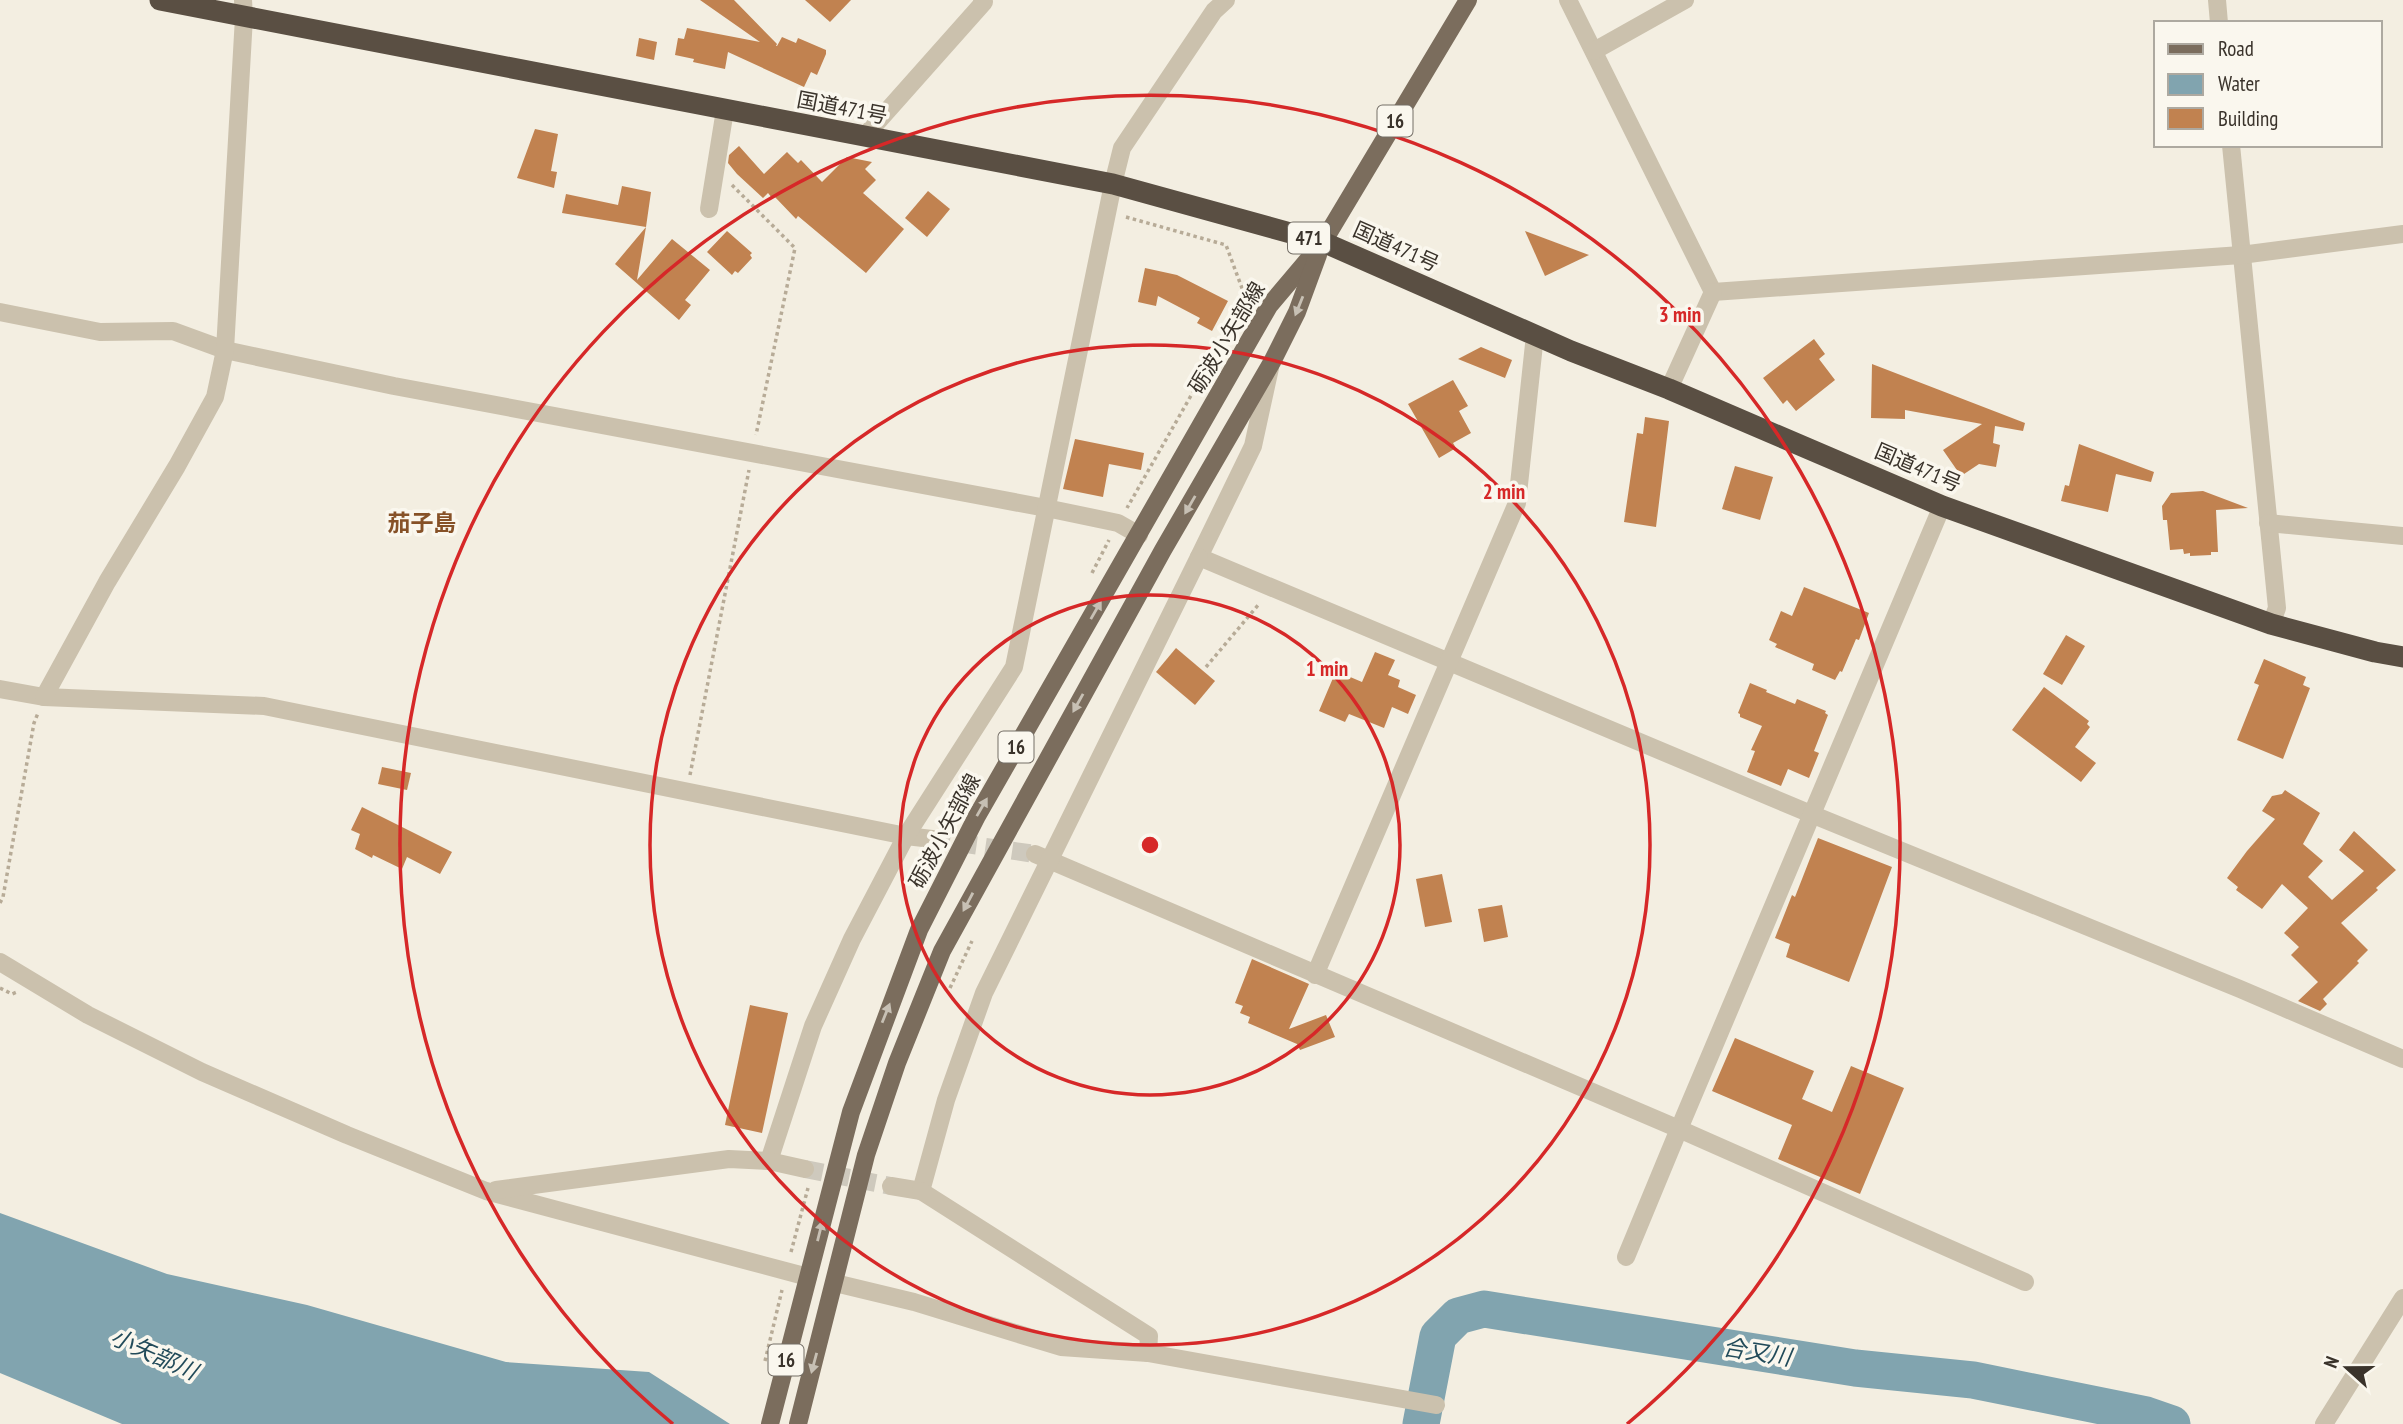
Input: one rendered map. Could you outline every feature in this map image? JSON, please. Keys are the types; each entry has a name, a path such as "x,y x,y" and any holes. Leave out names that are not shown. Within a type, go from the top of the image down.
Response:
{"highway":[{"name":"国道471号","path":"160,0 244,8 725,110 1113,184 1323,242 1535,335 1669,389 1942,506 2271,624 2403,657"}],"main road":[{"name":"砺波小矢部線","path":"770,1424 851,1112 919,930 977,816 1269,306 1323,242 1468,0"},
{"name":"砺波小矢部線","path":"798,1424 870,1142 897,1063 942,951 1272,362 1297,313 1323,242"}],"street":[{"path":"864,137 984,2 982,0"},
{"path":"769,1161 813,1026 852,939 906,836 1014,667 1122,148 1214,11 1226,0"},
{"path":"1568,0 1713,292"},
{"path":"1594,51 1685,0"},
{"path":"2217,0 2219,21"},
{"path":"44,697 107,582 215,397 225,350 244,8"},
{"path":"709,209 725,110"},
{"path":"2231,147 2277,608 2271,624"},
{"path":"1713,292 2241,255 2403,234"},
{"path":"1669,389 1713,292"},
{"path":"0,312 100,332 173,331 225,350 394,386 1046,508 1118,523 1139,535"},
{"path":"1315,975 1517,503 1535,335"},
{"path":"921,1191 946,1100 984,993 1042,857 1199,557 1253,446 1272,362"},
{"path":"1626,1257 1942,506"},
{"path":"2268,523 2403,536"},
{"path":"1199,557 2403,1059"},
{"path":"0,689 44,697 264,706 906,836 932,839"},
{"path":"1042,857 1679,1129 2025,1282"},
{"path":"0,962 88,1015 202,1072 486,1191 808,1277"},
{"path":"486,1191 730,1159 769,1161 805,1169"},
{"path":"891,1186 921,1191 1149,1336 1147,1353"},
{"path":"835,1283 914,1302 1060,1347 1147,1353 1436,1405"},
{"path":"2324,1424 2403,1298"}],"path":[{"path":"1206,667 1272,589"},
{"path":"0,903 34,723 44,697"}],"water":[{"name":"小矢部川","path":"0,1213 167,1274 307,1305 506,1362 649,1372 730,1424 122,1424 0,1373"}],"building":[{"path":"700,0 734,0 776,46 782,37 796,43 798,38 826,50 817,75 811,72 804,87 728,52 725,69 675,55 678,38 684,39 687,28 760,42"},
{"path":"805,0 851,0 830,22"},
{"path":"639,38 657,42 654,60 636,56"},
{"path":"535,129 558,134 551,171 557,172 554,188 517,178"},
{"path":"739,146 764,174 787,152 798,163 801,160 822,182 847,157 872,162 865,169 876,180 863,193 904,229 866,273 798,216 796,219 774,196 772,198 768,193 763,198 737,174 728,163 729,155"},
{"path":"622,186 651,192 646,227 562,213 566,194 618,205"},
{"path":"928,191 950,209 927,237 905,218"},
{"path":"646,227 637,280 672,239 710,270 685,300 691,305 679,320 615,264"},
{"path":"727,231 752,253 752,258 738,273 735,271 732,275 707,252"},
{"path":"1525,231 1589,255 1545,276"},
{"path":"1145,268 1177,275 1228,301 1212,331 1197,323 1200,318 1158,296 1156,306 1138,302"},
{"path":"1814,339 1825,354 1819,359 1835,380 1796,411 1787,400 1783,404 1763,378"},
{"path":"1481,347 1512,360 1505,378 1458,359"},
{"path":"1872,364 2025,423 2023,431 1995,426 1993,443 2000,445 1996,467 1979,464 1961,476 1943,450 1982,424 1905,410 1905,419 1871,418"},
{"path":"1453,380 1468,406 1459,411 1471,433 1453,443 1456,448 1439,458 1408,404"},
{"path":"1645,417 1669,421 1656,527 1624,522 1637,433 1643,434"},
{"path":"1075,439 1144,453 1141,470 1109,464 1103,497 1063,489"},
{"path":"2079,444 2154,472 2151,482 2116,474 2108,512 2061,501 2065,485 2069,486"},
{"path":"1735,466 1773,477 1760,520 1722,509"},
{"path":"2203,491 2248,508 2216,510 2218,552 2190,556 2190,553 2184,554 2183,549 2170,550 2167,520 2163,520 2162,506 2171,493"},
{"path":"1804,587 1869,613 1859,640 1856,639 1842,672 1840,671 1835,680 1812,670 1814,664 1775,647 1777,644 1769,640 1781,611 1792,616"},
{"path":"2066,635 2085,646 2062,685 2043,674"},
{"path":"1176,648 1215,681 1195,705 1156,672"},
{"path":"1375,652 1395,660 1388,675 1400,680 1398,687 1416,695 1408,714 1392,707 1384,728 1349,714 1345,722 1319,711 1336,671 1362,682"},
{"path":"2264,659 2306,677 2303,685 2310,688 2283,759 2237,740 2259,685 2254,683"},
{"path":"1750,683 1795,704 1797,699 1826,711 1828,715 1814,751 1819,753 1809,778 1788,769 1781,786 1747,772 1755,751 1751,750 1762,726 1740,717 1738,713"},
{"path":"2044,687 2089,721 2087,724 2090,727 2075,747 2096,763 2081,782 2012,730"},
{"path":"382,767 411,773 407,790 378,784"},
{"path":"2285,790 2320,813 2303,844 2323,861 2308,877 2332,900 2364,871 2339,850 2354,831 2396,870 2341,923 2368,950 2357,961 2359,963 2323,999 2327,1004 2320,1011 2298,1001 2318,982 2291,955 2299,947 2284,933 2308,908 2282,884 2262,909 2236,890 2238,887 2227,878 2275,819 2262,811 2272,796 2282,794"},
{"path":"362,807 452,852 440,874 407,857 402,869 355,849 360,834 351,830"},
{"path":"1818,838 1892,867 1849,982 1786,957 1790,944 1775,938 1792,895 1795,897"},
{"path":"1442,874 1452,922 1425,927 1416,879"},
{"path":"1502,905 1508,937 1484,942 1478,909"},
{"path":"1252,959 1309,984 1289,1029 1326,1015 1335,1037 1300,1050 1297,1044 1248,1023 1250,1017 1240,1013 1243,1006 1235,1003"},
{"path":"750,1005 788,1013 762,1133 725,1125"},
{"path":"1735,1038 1814,1071 1802,1099 1832,1112 1851,1066 1904,1088 1860,1194 1778,1159 1792,1125 1712,1091"}],"waterway":[{"name":"合又川","path":"1421,1424 1438,1336 1458,1316 1484,1309 1855,1368 1973,1380 2146,1415 2172,1424"}],"tunnel":[{"path":"932,839 1035,854"},
{"path":"805,1169 891,1186"}],"district":[{"name":"茄子島","path":"422,523"}]}
